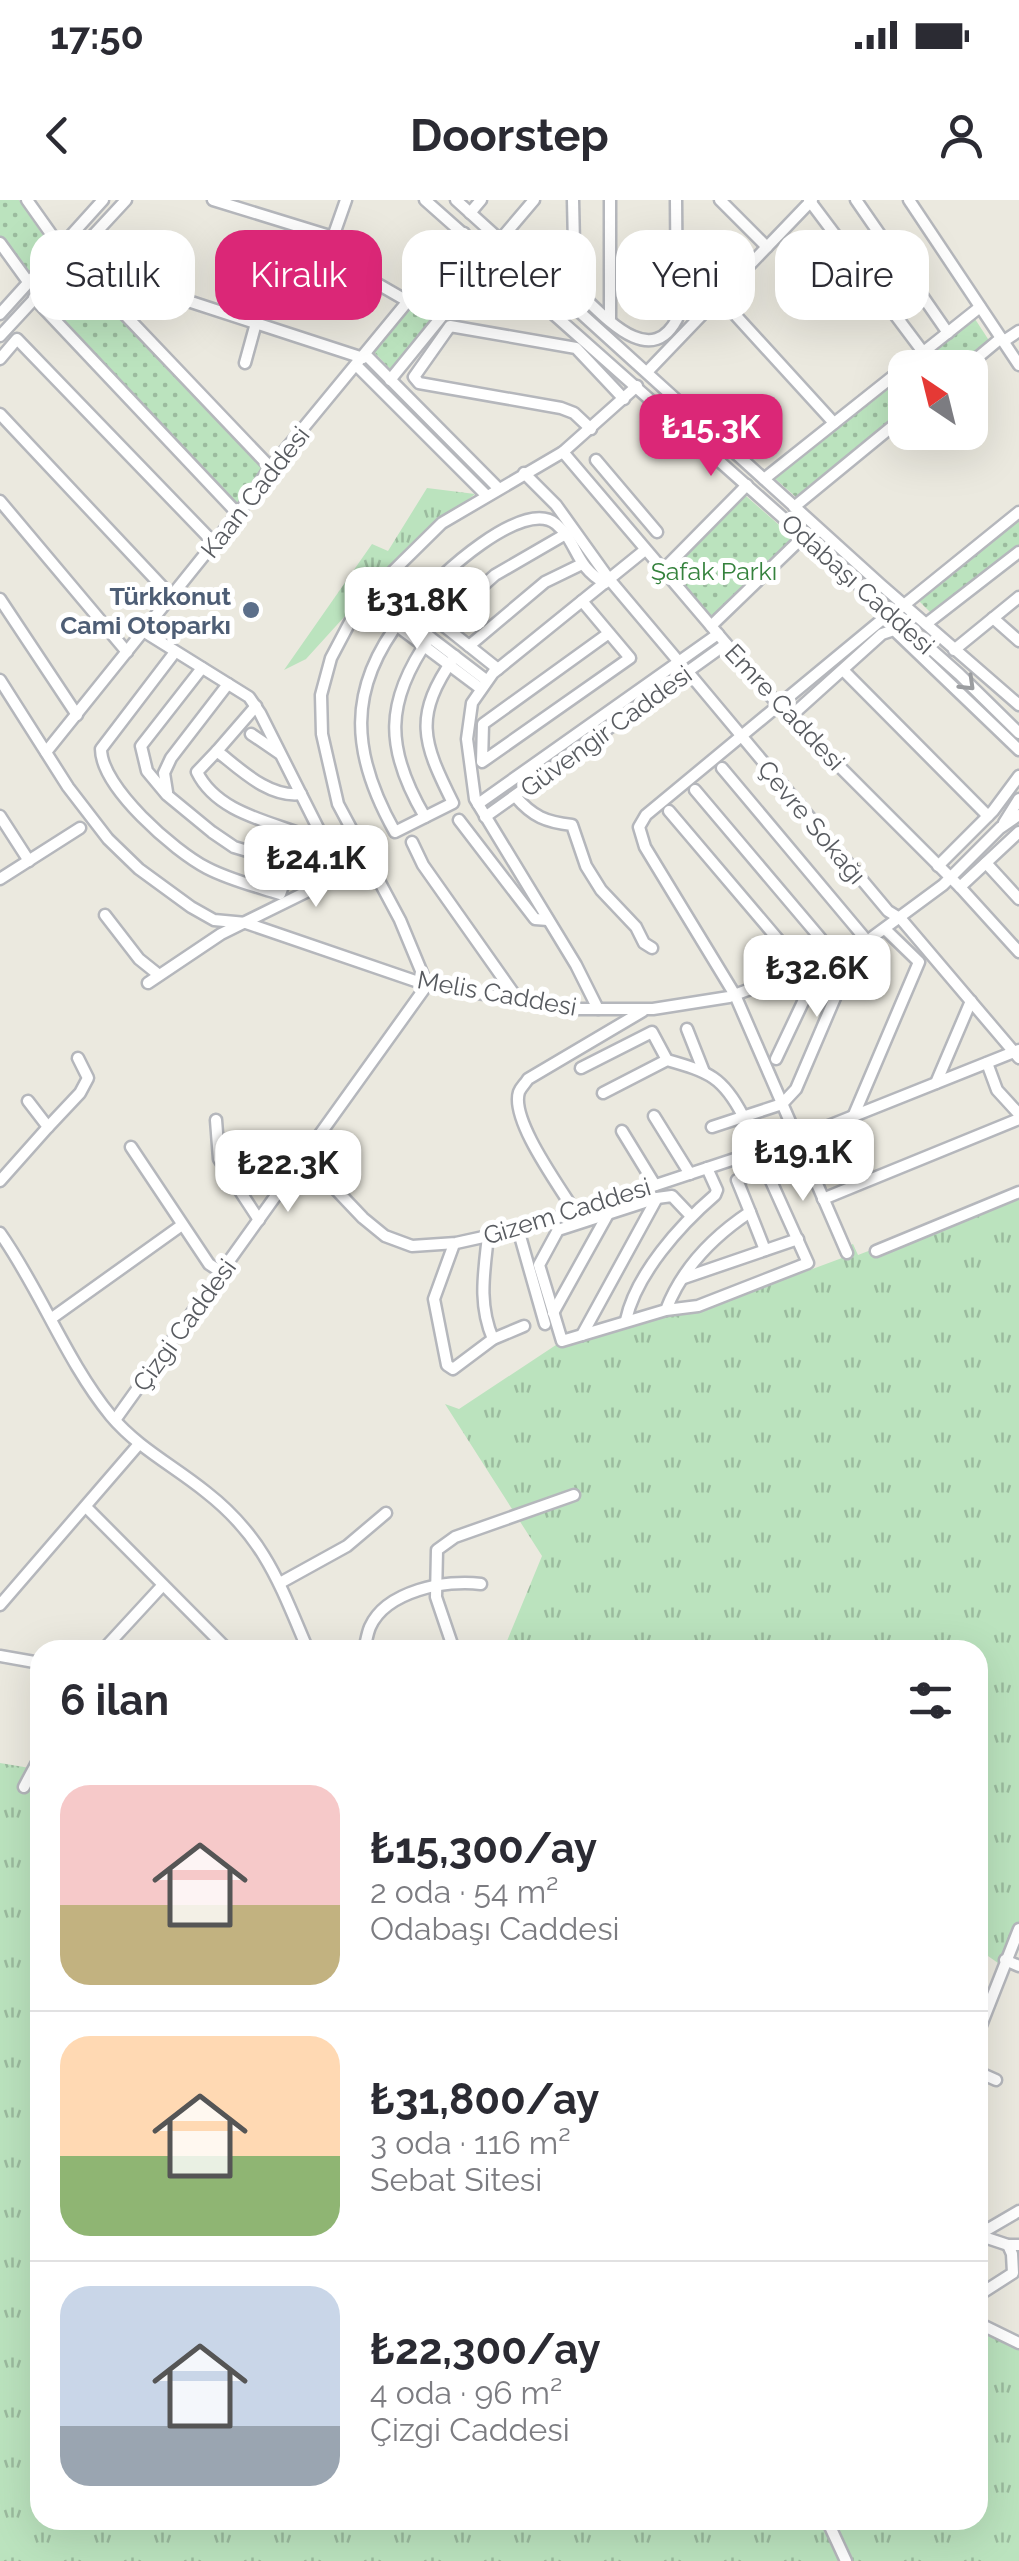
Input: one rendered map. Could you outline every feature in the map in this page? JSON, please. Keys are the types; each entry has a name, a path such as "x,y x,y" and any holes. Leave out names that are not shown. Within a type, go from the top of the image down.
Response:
{"street":[{"path":"27,200 48,230"},
{"path":"77,230 104,200"},
{"path":"97,230 126,200"},
{"path":"212,200 313,230"},
{"path":"335,230 346,200"},
{"name":"Odabaşı Caddesi","path":"425,200 460,230"},
{"name":"Odabaşı Caddesi","path":"456,200 489,230"},
{"path":"470,213 481,200"},
{"path":"508,230 534,200"},
{"path":"572,200 575,289 629,337 658,340 670,332 676,319 676,200"},
{"path":"610,200 610,319"},
{"path":"720,200 767,247"},
{"path":"856,200 948,333"},
{"path":"909,200 1019,365"},
{"path":"755,260 811,201 922,350"},
{"path":"0,243 29,283 0,314"},
{"path":"0,336 30,302"},
{"path":"195,302 362,359 390,380 498,488"},
{"path":"926,350 980,307"},
{"name":"Kaan Caddesi","path":"46,752 402,309"},
{"path":"55,320 238,514"},
{"path":"130,320 272,468"},
{"path":"390,380 439,320"},
{"name":"Odabaşı Caddesi","path":"562,320 1019,733"},
{"name":"Odabaşı Caddesi","path":"588,320 1019,705"},
{"path":"646,372 697,320"},
{"path":"742,320 834,423"},
{"path":"245,363 256,323"},
{"path":"592,429 562,408 419,383 414,377 450,326 576,348 624,400"},
{"path":"988,350 1019,331"},
{"path":"0,359 17,340 214,543"},
{"path":"362,359 486,495"},
{"path":"764,480 888,380"},
{"path":"427,985 400,920 338,804 322,734 321,695 331,658 350,622 372,593 442,523 563,452 636,386"},
{"path":"0,414 172,596"},
{"path":"794,507 888,430"},
{"name":"Emre Caddesi","path":"563,452 780,707 960,887 1019,952"},
{"path":"596,460 657,532"},
{"path":"524,472 579,534 607,581 679,662"},
{"path":"662,570 748,485"},
{"path":"607,504 623,492"},
{"path":"0,501 127,652"},
{"path":"904,605 1019,512"},
{"path":"416,604 465,556 530,518 544,517 558,526 588,574 607,581"},
{"path":"440,624 495,575 564,535"},
{"name":"Güvengir Caddesi","path":"478,804 679,662 804,536"},
{"path":"598,1009 576,965 478,804 467,739 472,703 483,684 646,550"},
{"path":"926,624 1019,552"},
{"path":"469,646 545,582 582,564"},
{"path":"385,579 498,669"},
{"path":"372,593 400,621 483,684"},
{"path":"954,650 1019,598"},
{"path":"0,599 76,714"},
{"path":"582,601 609,633 630,658 482,762 483,724 609,633"},
{"path":"847,1254 735,995 645,847 639,827 646,814 890,613"},
{"path":"993,618 1019,642"},
{"path":"400,621 372,666 363,692 359,724 375,796 395,832 453,802 436,770 424,716 452,661"},
{"path":"790,717 882,634 894,630 1019,750"},
{"path":"144,631 249,697 256,706 324,840 336,878"},
{"path":"425,816 408,788 397,756 393,724 399,692 427,641"},
{"name":"Güvengir Caddesi","path":"485,818 726,644"},
{"path":"175,652 101,750 101,762 138,812 202,866 280,894 291,864"},
{"path":"202,668 141,746 146,771 167,794 234,847 291,864 309,879"},
{"path":"842,670 988,816"},
{"name":"Çevre Sokağı","path":"688,672 888,911 901,919 1017,1053"},
{"name":"Melis Caddesi","path":"0,680 92,822 139,869 191,907 214,920 246,923 427,985 519,1001 598,1009 647,1008 735,995 838,958 901,919 1019,814"},
{"path":"167,794 164,773 171,758 228,684"},
{"path":"256,706 197,772 202,782 242,814 314,839 309,879"},
{"path":"251,734 281,754"},
{"path":"217,751 261,784 279,793 301,794"},
{"path":"722,768 868,942"},
{"path":"938,866 988,816 1019,776"},
{"path":"695,790 838,958"},
{"path":"516,796 528,812 545,822 571,820 586,866 601,890 652,948"},
{"name":"Melis Caddesi","path":"1000,828 1019,799"},
{"path":"669,811 804,970"},
{"path":"0,816 29,861"},
{"path":"459,820 535,918 548,920"},
{"path":"0,879 80,828"},
{"path":"960,887 1019,832"},
{"path":"412,842 423,865 519,1001"},
{"path":"148,983 309,879 336,878 369,861"},
{"path":"986,863 1019,899"},
{"path":"105,915 139,959 159,975"},
{"path":"853,1117 920,962 886,930"},
{"path":"712,1127 782,1104 796,1090 855,950"},
{"path":"776,1060 821,964"},
{"name":"Çizgi Caddesi","path":"115,1420 427,985"},
{"path":"936,1084 971,1002"},
{"path":"575,1212 526,1131 519,1111 519,1093 528,1079 647,1008"},
{"path":"688,1028 704,1073"},
{"path":"581,1068 652,1032 667,1060 704,1073 728,1088 743,1116"},
{"name":"Gizem Caddesi","path":"305,1156 385,1236 412,1246 454,1244 575,1212 796,1139 1017,1053"},
{"path":"0,1182 80,1094 88,1078 78,1058"},
{"path":"603,1093 667,1060"},
{"path":"823,1199 1019,1116 997,1090 986,1063"},
{"path":"28,1101 48,1126"},
{"path":"654,1116 690,1174"},
{"path":"216,1120 219,1159 259,1220"},
{"path":"622,1130 655,1185"},
{"path":"131,1147 209,1264 220,1272"},
{"path":"626,1320 634,1297 659,1256 691,1216 715,1195 717,1190 707,1168"},
{"path":"691,1216 672,1196 558,1230 538,1266 562,1342 626,1320 698,1306 808,1263 766,1170 738,1180 765,1250"},
{"path":"876,1251 1019,1192"},
{"path":"582,1335 656,1198"},
{"path":"666,1310 683,1278 712,1242 750,1212"},
{"path":"553,1312 608,1214"},
{"path":"52,1318 182,1224"},
{"path":"518,1229 546,1324"},
{"path":"0,1233 23,1266 93,1394 139,1444 207,1492 239,1521 261,1547 304,1640"},
{"path":"488,1236 481,1298 484,1320 493,1339"},
{"path":"683,1278 798,1239"},
{"path":"454,1244 434,1299 447,1366 452,1369 493,1339 524,1326"},
{"path":"0,1604 139,1444"},
{"path":"450,1640 435,1584 437,1550 455,1537 574,1495"},
{"path":"86,1506 218,1640"},
{"path":"280,1583 347,1546 386,1513"},
{"path":"366,1640 370,1626 380,1613 402,1598 435,1584 481,1584"},
{"path":"112,1640 162,1586"},
{"path":"0,1656 30,1661"},
{"path":"24,1787 30,1776"},
{"path":"988,2006 1019,1929"},
{"path":"1005,1960 1019,1966"},
{"path":"988,2076 996,2080"},
{"path":"988,2229 1019,2211"},
{"path":"988,2238 1014,2245 1012,2274 988,2290"},
{"path":"988,2327 1019,2343"},
{"path":"832,2530 846,2561"}],"green space":[{"path":"0,200 19,200 39,230 30,230 30,271 26,275 0,237"},
{"path":"402,318 433,320 391,370 374,352"},
{"path":"975,319 990,342 980,350 936,350"},
{"path":"61,320 129,320 265,467 238,505"},
{"path":"888,387 888,425 797,498 773,477"},
{"path":"427,488 475,494 405,550 306,659 284,670 372,544 388,551"},
{"name":"Şafak Parkı","path":"746,496 795,539 711,620 668,570"},
{"path":"1019,520 1019,547 932,614 919,601"},
{"path":"1019,1193 1019,1924 998,1963 988,1956 988,1640 507,1640 542,1556 445,1404 459,1409 562,1341 705,1309 842,1258 839,1251 853,1244 858,1255"},
{"path":"0,1763 30,1768 30,2530 988,2530 988,2334 1019,2350 1019,2561 0,2561"}],"place":[{"name":"Türkkonut Cami Otoparkı","path":"251,610"}]}
